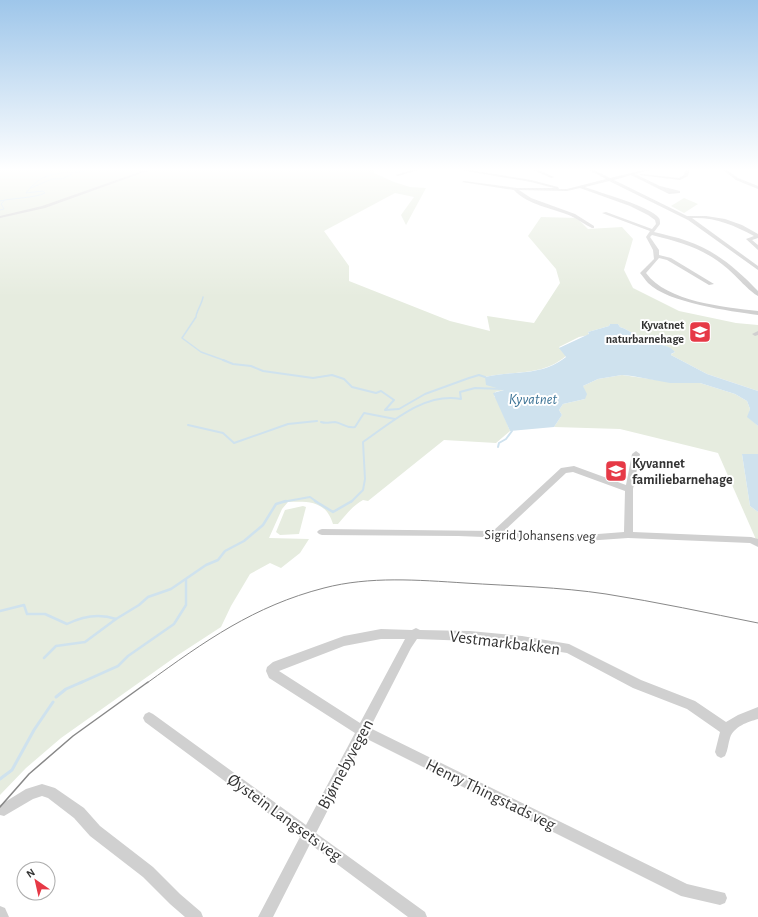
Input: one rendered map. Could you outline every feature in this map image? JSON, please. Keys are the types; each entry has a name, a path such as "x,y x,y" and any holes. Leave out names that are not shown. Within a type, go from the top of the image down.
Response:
{"street":[{"path":"0,217 24,212"},
{"path":"567,212 576,215 592,227"},
{"path":"647,212 653,214 658,222 648,237 658,256 669,259 711,284"},
{"path":"676,212 688,218 758,268"},
{"path":"604,213 652,232 696,246 710,254 747,283 758,294"},
{"path":"688,218 706,217 732,221 758,236"},
{"path":"758,236 748,239 758,248"},
{"path":"658,256 657,259 643,273 646,278 658,286 684,298 708,306 758,313"},
{"path":"628,535 629,489 636,454"},
{"path":"494,535 564,470 574,469 629,489"},
{"name":"Sigrid Johansens veg","path":"322,532 585,538 628,535 751,540 758,542"},
{"name":"Vestmarkbakken","path":"271,671 276,666 344,641 381,634 470,636 522,641 569,649 637,684 686,703 726,729"},
{"name":"Bjørnebyvegen","path":"265,917 407,645 416,634"},
{"name":"Henry Thingstads veg","path":"271,671 273,674 363,731 686,891 720,898"},
{"path":"721,752 722,739 726,729 738,721 758,713"},
{"name":"Øystein Langsets veg","path":"149,718 309,834 420,917"},
{"path":"4,810 30,794 42,790 51,792 79,813 95,832 148,872 175,899 196,917"},
{"path":"0,913 2,917"}],"shaded area":[{"path":"0,212 360,212 324,231 349,266 349,281 450,321 490,331 487,316 534,323 560,283 556,269 528,236 541,217 577,218 588,229 622,227 633,239 624,270 633,288 679,311 736,323 758,325 758,391 707,374 670,355 675,352 670,348 663,345 650,343 620,327 618,324 610,324 609,326 588,332 589,335 579,337 559,347 566,356 557,363 547,367 527,372 485,377 504,390 495,392 494,396 497,399 510,431 496,443 444,440 368,501 363,500 356,505 338,524 333,524 326,511 316,504 310,502 288,502 282,509 269,538 309,539 300,553 281,568 270,563 250,574 231,606 221,627 178,655 61,738 26,768 0,795"},
{"path":"403,212 413,212 406,225 401,215"},
{"path":"622,375 678,383 700,383 735,394 747,401 750,409 748,417 758,426 758,454 742,454 750,506 758,512 758,544 718,453 620,429 554,427 562,415 559,410 563,404 585,399 583,386 598,379"},
{"path":"303,506 306,507 299,534 280,535 276,532 285,510"}],"water":[{"name":"Kyvatnet","path":"610,324 618,324 620,327 650,343 672,349 675,352 671,355 707,374 758,391 758,426 747,417 750,409 747,401 735,394 700,383 670,383 622,375 598,379 583,386 587,394 585,399 563,404 559,410 562,415 554,427 510,431 493,393 504,390 486,385 485,377 547,368 566,357 559,348 589,334 588,332 609,326"},
{"path":"742,454 758,454 758,512 750,506"}],"building":[{"name":"Kyvannet familiebarnehage","path":"614,463 622,465 618,478 613,476 612,473"}],"waterway":[{"path":"203,297 196,317 182,338 201,352 226,361"},
{"path":"223,360 233,364 251,366 263,371 313,378 332,375 344,379 352,387 376,393 381,391 394,400 385,410 399,409 425,394 469,378 479,375 485,377"},
{"path":"352,501 363,490 365,479 363,442 397,418 434,400 447,398 461,399 460,392 475,388 503,389"},
{"path":"321,422 335,422 349,427 355,427 364,413 395,419"},
{"path":"188,425 223,433 234,443 288,424 317,421"},
{"path":"498,447 499,443 506,439 512,431"},
{"path":"284,502 310,497 317,502"},
{"path":"315,501 333,512 352,501"},
{"path":"116,619 139,605 148,597 171,589 206,565 218,560 225,551 244,541 263,525 276,504 284,502"},
{"path":"80,683 118,666 128,656 174,624 186,605 186,580"},
{"path":"0,611 24,605 27,614 45,614 67,624 91,616 103,616 116,619"},
{"path":"44,658 56,646 85,642 116,619"},
{"path":"56,697 66,689 82,682"},
{"path":"0,779 12,770 34,730 53,702"}],"tram line":[{"path":"147,683 189,653 231,626 275,605 324,588 341,584 376,580 412,580 571,590 644,600 758,623"},
{"path":"0,807 29,774 73,736 148,682"}],"place":[{"name":"Kyvatnet naturbarnehage","path":"700,332"},
{"name":"Kyvannet familiebarnehage","path":"616,471"}]}
